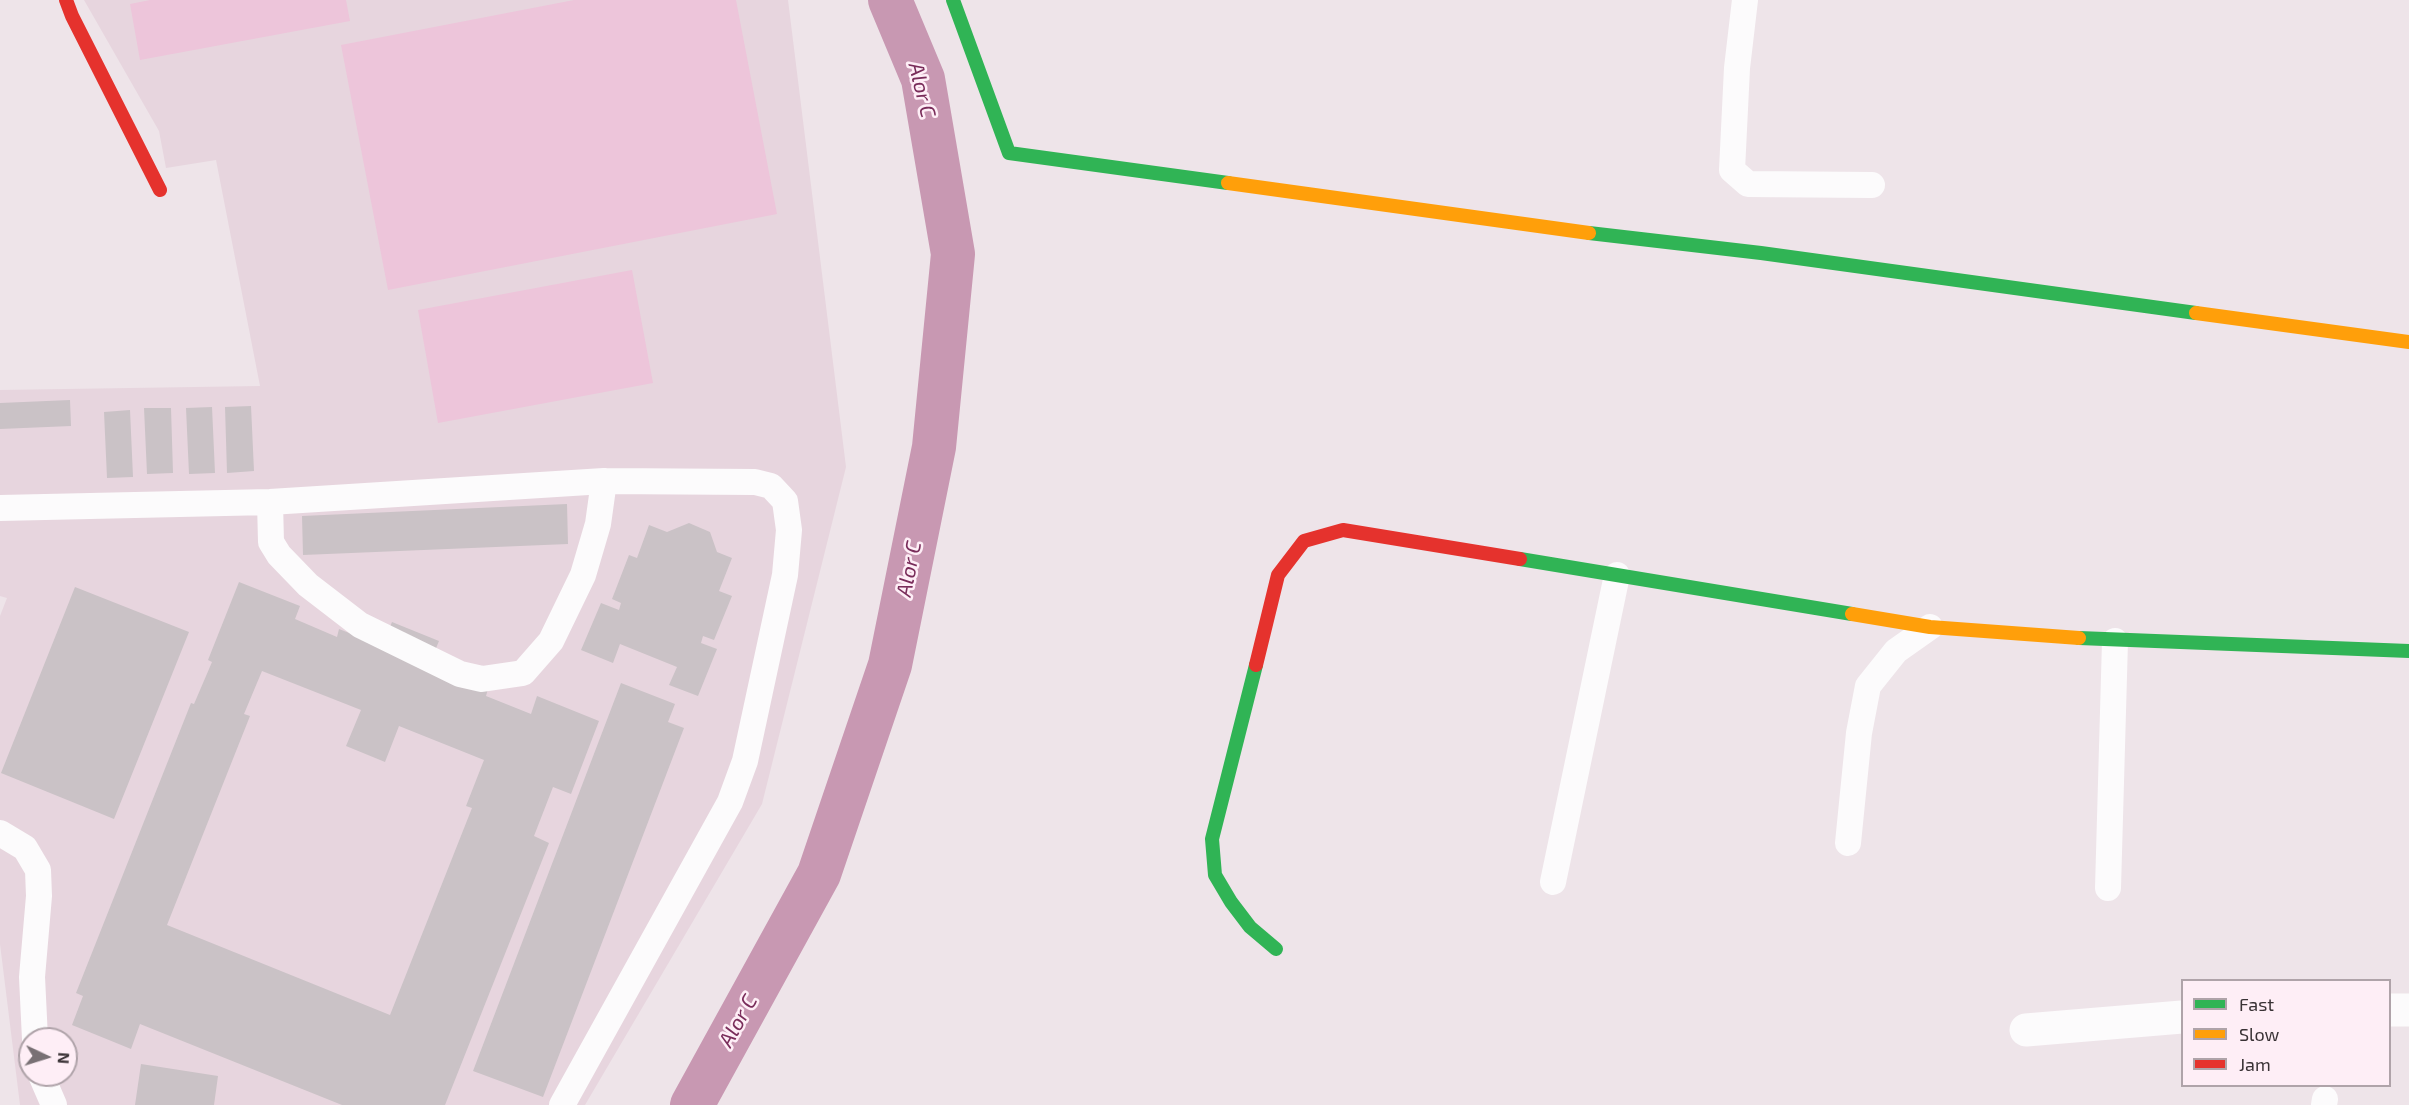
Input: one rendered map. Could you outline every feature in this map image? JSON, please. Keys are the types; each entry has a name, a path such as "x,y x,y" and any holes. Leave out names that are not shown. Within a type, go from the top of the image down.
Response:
{"street":[{"path":"66,0 160,190"},
{"path":"952,0 1009,153 1579,232 1773,255 2409,342"},
{"path":"1276,949 1250,927 1231,902 1215,875 1212,839 1278,575 1304,541 1343,530 1930,627 2115,641 2409,651"},
{"path":"2391,1010 2409,1010"},
{"path":"2026,1030 2181,1017"}],"lane":[{"path":"1745,0 1737,68 1732,170 1748,184 1872,185"},
{"path":"270,502 271,542 279,555 308,585 360,625 460,674 482,679 522,673 551,641 583,575 598,524 603,481"},
{"path":"0,508 270,502 603,481 755,482 771,486 785,501 789,530 785,575 745,760 730,802 562,1105"},
{"path":"1553,882 1617,575"},
{"path":"1848,843 1858,733 1868,686 1896,651 1930,627"},
{"path":"2108,888 2115,641"},
{"path":"0,833 25,848 38,870 39,896 32,977 34,1027"},
{"path":"46,1087 54,1105"}],"shaded area":[{"path":"84,0 788,0 846,467 762,804 585,1105 20,1105 0,944 0,616 7,598 0,596 0,390 260,386 216,160 166,168 159,131"},
{"path":"150,0 346,0 350,21 140,60 130,4"},
{"path":"574,0 736,0 777,214 388,290 341,45"},
{"path":"632,270 653,383 438,423 418,310"}],"building":[{"path":"70,400 71,426 0,429 0,403"},
{"path":"251,406 254,471 227,473 225,407"},
{"path":"212,407 215,473 189,474 186,408"},
{"path":"144,408 171,408 173,473 147,474"},
{"path":"130,410 133,477 107,478 104,412"},
{"path":"567,504 568,544 303,555 302,516"},
{"path":"689,523 710,532 717,552 732,558 719,591 732,596 714,640 703,636 701,643 717,649 698,696 669,685 677,667 620,644 613,663 581,650 601,603 619,610 621,603 612,599 629,555 637,558 649,525 667,532"},
{"path":"239,582 300,606 295,619 337,637 339,629 382,646 392,622 439,641 429,665 488,689 486,696 531,714 537,696 599,721 571,794 553,787 534,836 549,843 445,1105 342,1105 140,1024 131,1049 72,1025 83,996 76,993 191,703 194,704 212,662 208,660","holes":["262,671 361,710 346,746 385,762 399,726 484,760 466,806 472,808 390,1015 167,925 250,716 244,714"]},
{"path":"75,587 189,632 114,819 1,773"},
{"path":"621,683 675,704 668,722 684,728 543,1097 473,1071"},
{"path":"141,1064 218,1076 214,1105 135,1105"}],"waterway":[{"name":"Alor C","path":"692,1105 819,874 890,665 934,447 953,254 923,79 890,0"}],"traffic: fast":[{"path":"953,0 1009,153 1228,183"},
{"path":"1589,233 1761,253 2196,313"},
{"path":"1520,559 1852,614"},
{"path":"2079,638 2409,651"},
{"path":"1256,665 1212,839 1215,875 1231,902 1250,927 1276,949"}],"traffic: slow":[{"path":"1228,183 1589,233"},
{"path":"2196,313 2409,342"},
{"path":"1852,614 1930,627 2079,638"}],"traffic: jam":[{"path":"66,0 160,190"},
{"path":"1256,665 1278,575 1304,541 1343,530 1520,559"}]}
